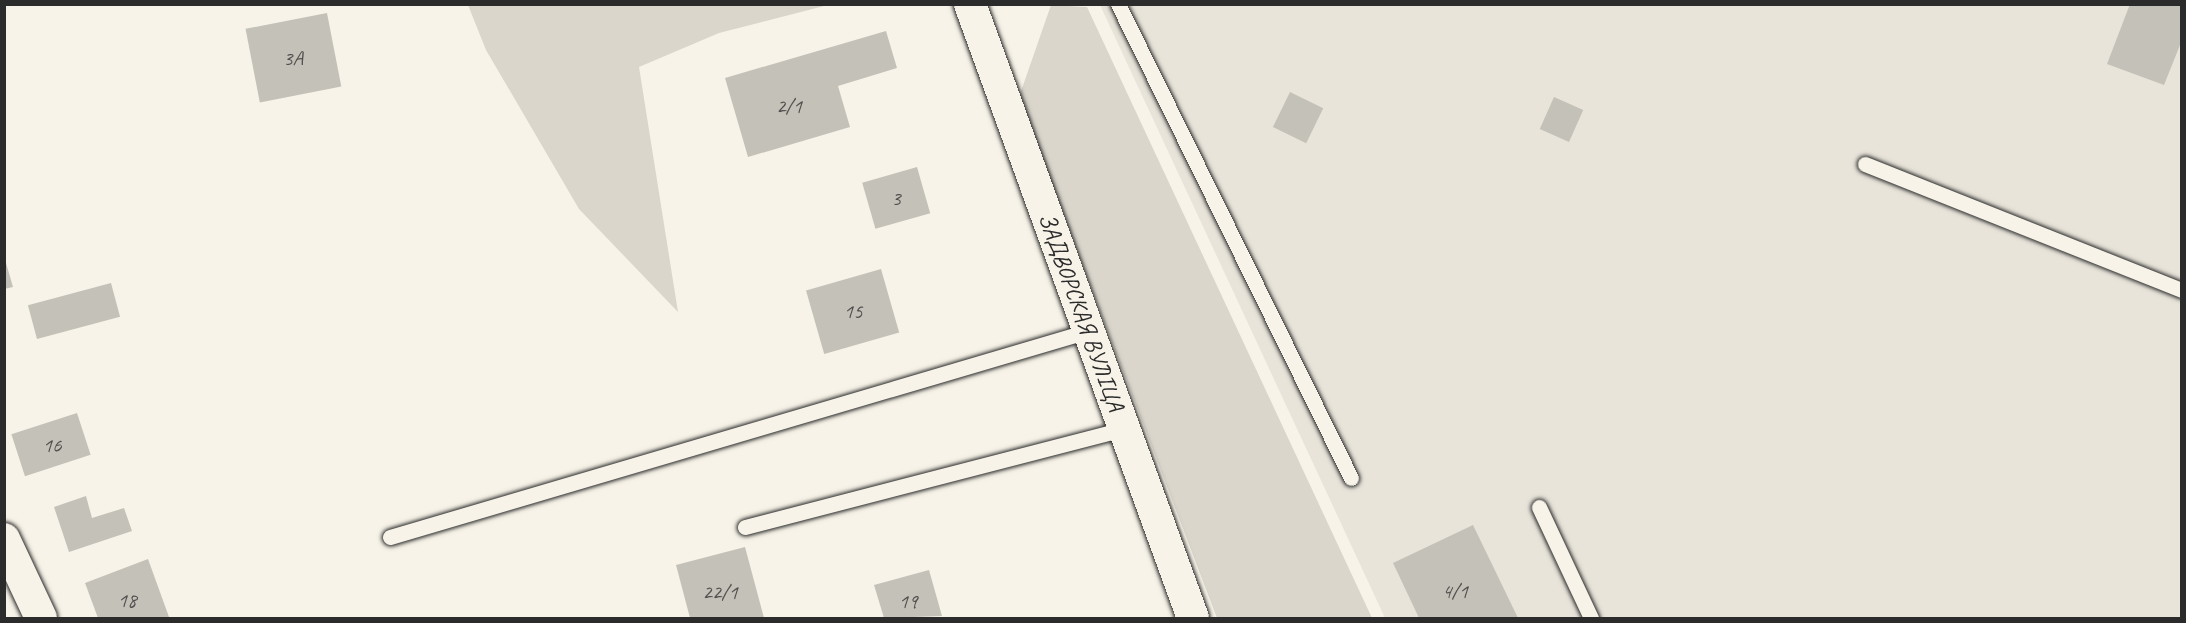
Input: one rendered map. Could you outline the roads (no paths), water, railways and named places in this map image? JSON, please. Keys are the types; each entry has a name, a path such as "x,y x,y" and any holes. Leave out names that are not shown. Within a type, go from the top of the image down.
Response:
{"street":[{"name":"ЗАДВОРСКАЯ ВУЛІЦА","path":"970,4 1193,618"},
{"path":"4,539 41,618"}],"lane":[{"path":"1118,4 1351,478"},
{"path":"1865,164 2181,290"},
{"path":"390,537 1088,331"},
{"path":"745,527 1124,429"},
{"path":"1539,507 1592,618"}]}
